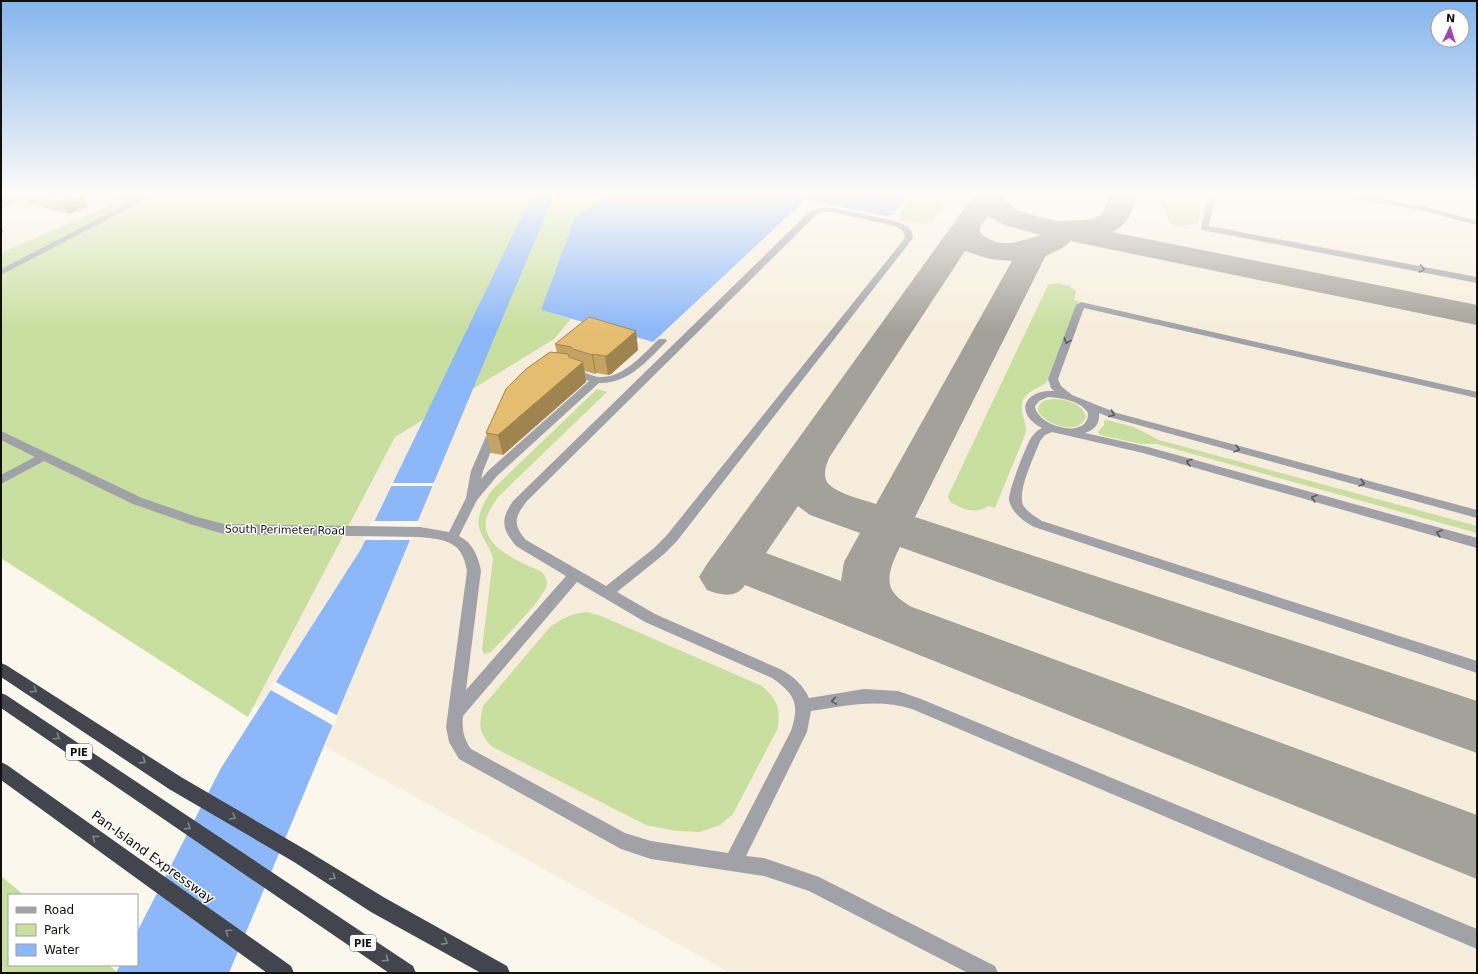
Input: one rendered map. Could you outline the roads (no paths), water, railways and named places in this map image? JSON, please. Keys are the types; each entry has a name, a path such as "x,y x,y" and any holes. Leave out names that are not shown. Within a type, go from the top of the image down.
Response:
{"highway":[{"path":"1,669 175,783 300,856 378,905 500,973"},
{"name":"PIE","path":"1,700 285,892 320,913 406,973"},
{"name":"Pan-Island Expressway","path":"1,770 284,973"}],"lane":[{"path":"1,272 61,240"},
{"path":"733,863 799,732 803,721 803,706 802,699 798,691 790,682 777,674 661,624 521,543 513,534 509,526 510,517 515,507 523,498 785,240"},
{"path":"607,593 658,552 672,538 907,240"},
{"path":"1270,240 1477,280"},
{"path":"1477,396 1081,305 1053,379 1056,388 1091,410 1094,416 1094,421 1090,427 1082,430 1072,432 1055,429 1041,433 1035,440 1015,494 1015,502 1020,511 1038,524 1477,667"},
{"path":"571,370 596,380 611,379 624,374 662,341"},
{"path":"596,380 493,473 472,498 452,538 465,546 470,553 474,571 454,727 457,742 465,754 484,766 621,840 651,850 764,867 813,883 988,973"},
{"path":"1477,514 1113,415 1072,397 1058,394 1044,395 1034,399 1030,404 1030,410 1033,416 1040,423 1055,429 1144,450 1477,543"},
{"path":"472,498 477,471 498,419"},
{"name":"South Perimeter Road","path":"1,435 144,504 194,522 224,529 420,532 452,538"},
{"path":"1,480 44,456"},
{"path":"456,714 575,574"},
{"path":"803,706 864,696 898,698 916,704 1477,939"}],"water":[{"path":"510,240 535,240 229,973 116,973 120,966 138,966 138,930 221,768 361,549"},
{"path":"566,240 762,240 653,342 541,310"}]}
